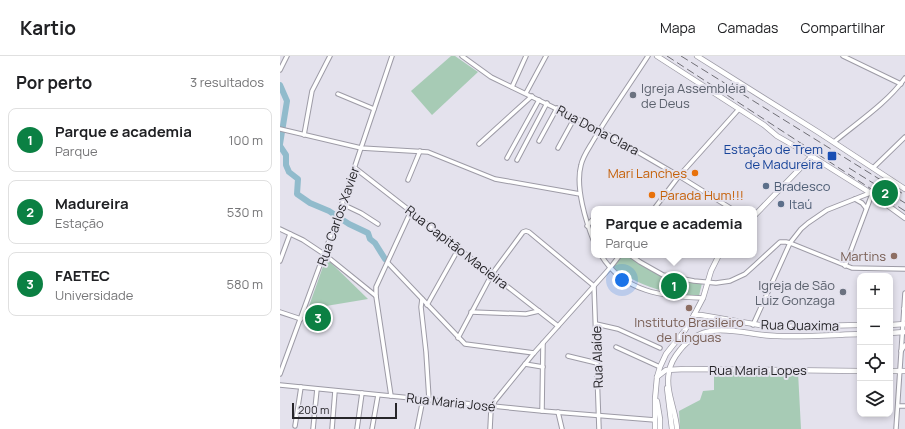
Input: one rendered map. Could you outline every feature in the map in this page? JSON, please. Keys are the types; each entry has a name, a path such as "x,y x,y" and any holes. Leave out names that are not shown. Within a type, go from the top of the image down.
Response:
{"main road":[{"path":"657,56 764,125 776,136 792,143 871,193 905,218"},
{"path":"696,56 834,142 905,189"},
{"path":"757,213 812,156"},
{"path":"655,429 657,377 660,367 666,354 694,316 703,298 711,271 718,258"},
{"name":"Rua Quaxima","path":"694,316 701,315 753,325 778,327 857,325"},
{"path":"893,325 904,324"},
{"name":"Rua Quaxima","path":"669,370 674,359 682,348 690,341 700,335 718,330 777,336 857,334"},
{"path":"893,333 904,333"},
{"path":"657,377 662,372 669,370 667,397 672,429"},
{"name":"Rua Maria Lopes","path":"669,370 857,371"},
{"path":"667,383 675,414 677,429"},
{"path":"656,395 660,413 660,429"}],"street":[{"path":"280,70 287,56"},
{"path":"304,135 312,90 330,56"},
{"name":"Rua Carlos Xavier","path":"280,374 342,204 392,56"},
{"name":"Rua Dona Clara","path":"462,56 487,74 600,130 727,206"},
{"path":"512,86 526,56"},
{"path":"526,93 546,56"},
{"path":"591,235 587,226 580,194 581,165 600,130 648,56"},
{"path":"843,56 901,84"},
{"path":"834,142 879,104 901,84 905,78"},
{"path":"338,94 374,109"},
{"path":"479,144 532,96"},
{"path":"507,158 540,100"},
{"path":"517,160 547,103"},
{"path":"539,141 557,108"},
{"path":"656,206 679,176 739,109"},
{"path":"558,148 575,117"},
{"path":"282,129 361,148 420,151 435,155 494,179 580,194"},
{"path":"873,168 905,137"},
{"path":"408,180 420,151"},
{"name":"Rua Capitão Macieira","path":"354,168 558,326"},
{"path":"753,325 790,243 808,223 819,214 871,193"},
{"path":"845,266 871,193"},
{"path":"855,199 862,203 866,208"},
{"path":"342,204 361,213 378,224"},
{"path":"391,396 376,296 377,284 411,211"},
{"path":"587,226 591,221"},
{"path":"280,229 303,240 324,254 376,296"},
{"path":"458,338 492,274 523,232 529,232 594,286"},
{"path":"280,260 290,234"},
{"path":"634,258 663,275 707,283 722,283 739,277 755,266 776,245 782,242 790,243 845,266 862,269 905,269"},
{"path":"428,305 458,248"},
{"path":"603,258 610,268 633,285 656,294 680,298 703,298"},
{"path":"490,429 492,406 496,398 618,258"},
{"path":"388,263 462,343 534,353"},
{"name":"Rua Alaíde","path":"594,286 599,429"},
{"path":"896,429 903,371 900,352 904,333 905,293"},
{"path":"422,299 421,307 430,399"},
{"path":"471,312 526,314 539,311"},
{"path":"280,312 301,319"},
{"path":"596,324 618,328 660,348"},
{"path":"542,411 543,343"},
{"path":"900,352 905,345"},
{"path":"616,347 660,367"},
{"path":"568,356 597,363"},
{"path":"525,364 543,367"},
{"name":"Rua Maria José","path":"280,385 542,411 655,420"},
{"path":"294,426 301,387"},
{"path":"313,429 317,389"},
{"path":"332,429 335,391"},
{"path":"356,429 362,393"},
{"path":"372,429 378,395"},
{"name":"Rua Maria José","path":"496,398 502,407"},
{"path":"417,429 423,399"},
{"path":"898,406 905,406"},
{"path":"558,412 562,429"}],"green space":[{"path":"451,56 455,56 478,72 432,115 411,91"},
{"path":"326,258 368,299 308,309"},
{"path":"619,258 632,258 663,276 702,283 699,296 662,292 663,291 650,287 613,268"},
{"path":"714,371 798,372 801,429 680,429 679,411 700,400 703,391 714,390"}],"waterway":[{"path":"280,85 287,101 280,144"},
{"path":"280,146 286,155 286,165 289,172 298,179 297,194 310,203 329,211 349,224 368,233 370,239 375,243 385,259"}],"railway":[{"path":"667,56 905,211"},
{"path":"681,56 905,195"},
{"path":"849,168 905,203"}],"place":[{"name":"Igreja Assembléia de Deus","path":"633,95"},
{"name":"Estação de Trem de Madureira","path":"832,156"},
{"name":"Mari Lanches","path":"695,173"},
{"name":"Bradesco","path":"766,186"},
{"name":"Madureira","path":"885,193"},
{"name":"Parada Hum!!!","path":"652,195"},
{"name":"Itaú","path":"781,204"},
{"name":"Martins","path":"894,256"},
{"name":"Parque e academia","path":"674,286"},
{"name":"Igreja de São Luiz Gonzaga","path":"843,292"},
{"name":"Instituto Brasileiro de Línguas","path":"689,308"},
{"name":"FAETEC","path":"318,318"}]}
